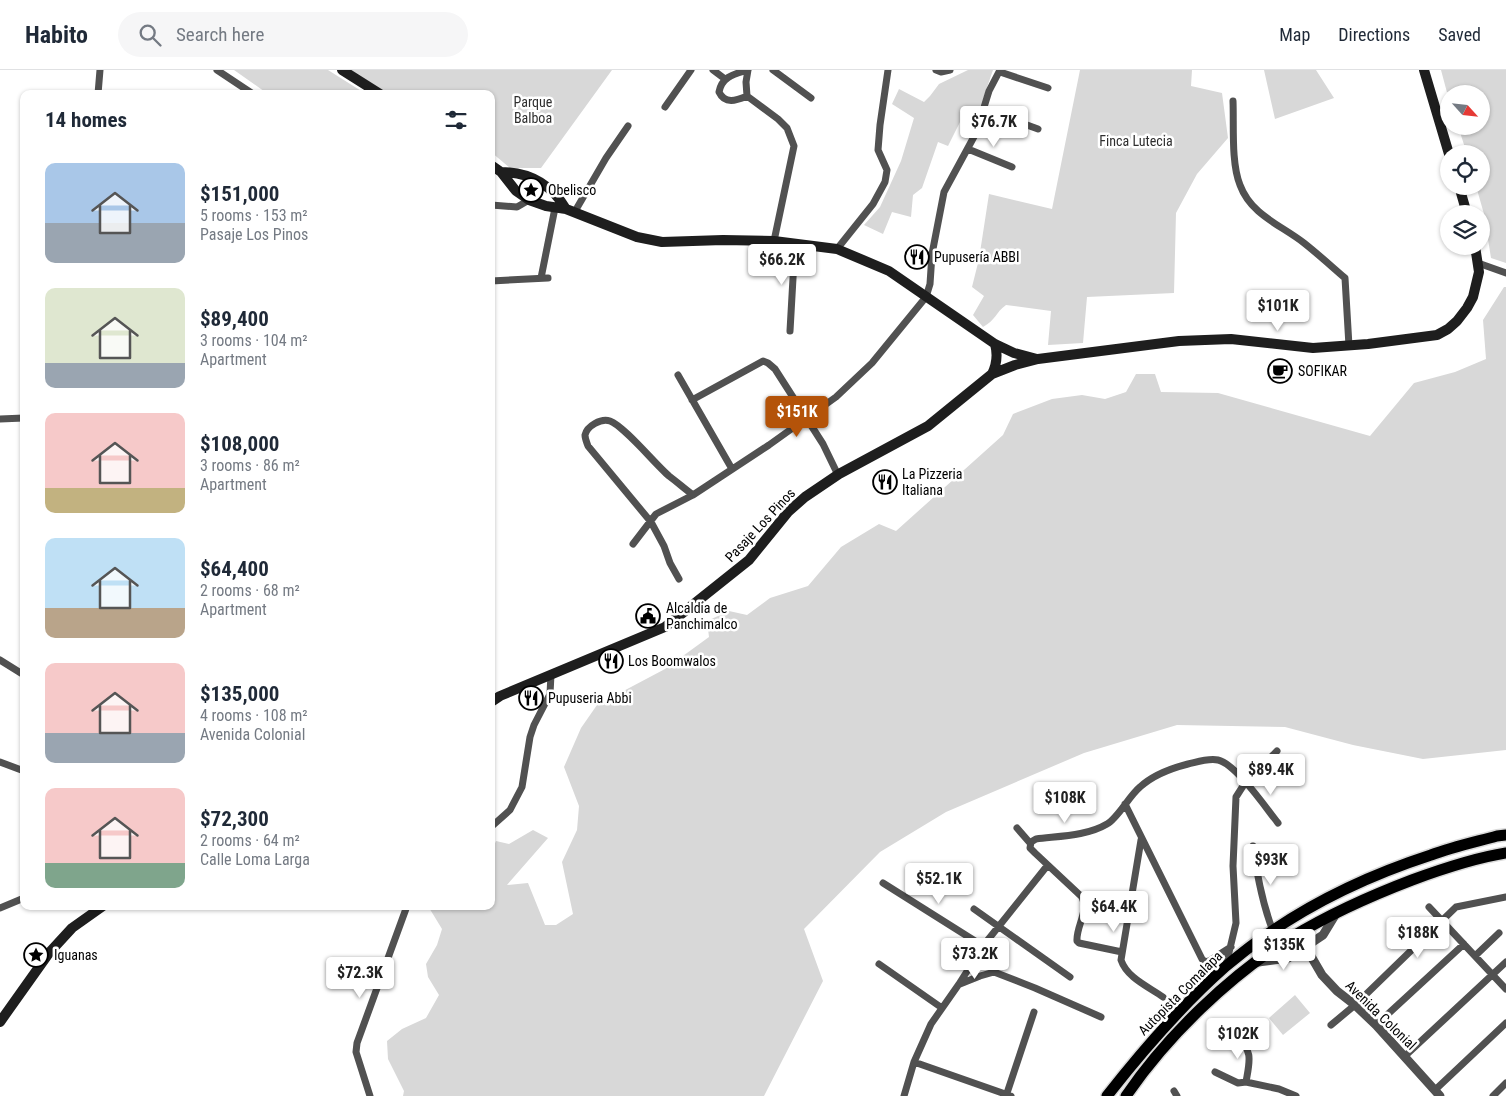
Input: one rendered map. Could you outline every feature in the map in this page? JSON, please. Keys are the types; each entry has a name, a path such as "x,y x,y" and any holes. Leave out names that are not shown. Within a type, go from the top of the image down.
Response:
{"highway":[{"name":"Autopista Comalapa","path":"1107,1096 1183,1007 1225,967 1273,930 1338,893 1384,872 1431,854 1506,835"},
{"name":"Autopista Comalapa","path":"1126,1096 1140,1076 1179,1031 1213,998 1290,938 1338,912 1392,888 1442,869 1506,853"}],"main road":[{"path":"342,70 374,90"},
{"path":"1424,70 1446,145"},
{"path":"495,168 502,172 511,185 529,200 570,211 625,233 662,242 774,241 837,249 889,271 995,344 1038,359"},
{"path":"502,172 519,173 543,183 556,194 570,211"},
{"name":"Pasaje Los Pinos","path":"496,695 659,630 678,618 749,560 792,507 838,475 928,426 992,374 1038,359 1179,341 1220,338 1305,348 1349,346 1437,335 1448,329 1462,315 1473,297 1478,279 1477,255"},
{"path":"992,374 997,362 995,344"},
{"path":"0,1022 48,953 72,928 97,910"}],"street":[{"path":"98,90 100,70"},
{"path":"216,70 247,90"},
{"path":"665,107 691,70"},
{"path":"714,70 725,79"},
{"path":"747,96 734,101 727,100 719,92 728,76 748,70 746,82 747,96 787,128 794,146 774,241"},
{"path":"773,70 811,98"},
{"path":"837,249 873,204 885,182 887,170 878,150 888,70"},
{"path":"936,70 941,72 950,70"},
{"path":"633,544 656,514 693,495 806,418 836,397 872,363 926,297 930,284 932,254 944,192 976,133 989,91 1000,71 1048,88"},
{"path":"1233,101 1235,157 1239,185 1256,210 1268,220 1303,242 1345,278 1349,346"},
{"path":"983,109 1038,129"},
{"path":"570,211 628,126"},
{"path":"968,149 1012,167"},
{"path":"495,205 517,207 529,200"},
{"path":"495,281 544,278 555,208"},
{"path":"790,331 795,243"},
{"path":"1478,263 1506,273"},
{"path":"692,400 763,361 768,363 774,369 823,444 838,475"},
{"path":"678,375 732,469"},
{"path":"0,419 20,418"},
{"path":"679,578 650,522 588,446 585,437 587,431 593,424 602,420 610,421 621,429 667,474 693,495"},
{"path":"0,660 20,672"},
{"path":"495,823 510,810 522,787 530,737 550,694 551,674"},
{"path":"1225,967 1236,923 1233,866 1236,796 1277,751"},
{"path":"1030,843 1036,839 1086,832 1108,824 1131,794 1145,782 1177,767 1208,760 1219,760 1229,765 1278,823"},
{"path":"0,762 20,770"},
{"path":"1124,804 1204,962 1209,961 1231,947"},
{"path":"1017,828 1030,843 1030,848 1047,866 1071,885 1085,902 1077,941 1122,952"},
{"path":"1141,840 1121,960 1124,968 1136,979 1163,997"},
{"path":"1253,846 1256,873 1265,911 1273,930"},
{"path":"904,1096 914,1062 925,1035 983,946 1047,866"},
{"path":"883,883 983,946"},
{"path":"1331,1025 1456,907 1506,897"},
{"path":"0,908 20,900"},
{"path":"1429,907 1506,989"},
{"path":"974,909 1070,976"},
{"path":"370,1096 356,1052 357,1043 406,910"},
{"path":"1258,962 1288,958 1299,950 1308,951 1311,943 1323,935 1338,912"},
{"path":"1475,956 1499,933"},
{"path":"1376,1024 1464,944"},
{"name":"Avenida Colonial","path":"1308,951 1322,975 1337,991 1355,1004 1376,1024 1437,1093"},
{"path":"1405,1056 1506,962"},
{"path":"879,964 942,1008"},
{"path":"959,984 994,972 1101,1017"},
{"path":"914,1062 1007,1096 1034,1012"},
{"path":"1437,1093 1506,1023"},
{"path":"1237,1035 1248,1048 1249,1065 1246,1082"},
{"path":"1215,1072 1238,1083 1246,1082 1279,1089 1296,1096"},
{"path":"1493,1096 1506,1083"}],"green space":[{"path":"234,70 328,70 360,90 262,90"},
{"name":"Parque Balboa","path":"350,70 612,70 541,168 510,168 495,155 495,90 382,90"},
{"path":"968,70 993,70 976,119 962,118 948,146 938,142 922,188 913,195 911,217 892,212 883,234 864,225 880,207 901,161 914,118 892,104 899,89 924,102 939,84"},
{"name":"Finca Lutecia","path":"1080,70 1192,70 1191,86 1222,93 1228,138 1197,174 1176,213 1174,293 1087,297 1083,343 1048,345 1051,311 1006,305 991,322 983,327 973,315 984,296 972,287 979,259 989,194 1052,209"},
{"path":"1264,70 1316,70 1334,98 1275,119"},
{"path":"1441,70 1506,70 1506,263 1491,258 1490,205 1481,205 1479,195 1490,195 1490,145 1464,145 1461,135 1490,135 1490,85 1445,85"},
{"path":"1504,287 1506,287 1506,750 1423,759 1353,745 1285,727 1177,725 1084,753 946,812 880,852 804,929 823,981 764,1096 403,1096 404,1091 388,1059 387,1041 402,1029 426,1018 439,995 428,977 426,964 437,945 442,929 430,910 495,910 496,841 509,844 533,830 548,838 507,885 528,883 545,925 556,925 573,914 562,862 577,830 579,806 564,767 581,728 597,705 665,669 709,637 707,621 729,611 747,615 770,598 808,586 841,547 879,524 896,531 1003,435 1013,414 1052,399 1082,395 1105,399 1126,392 1136,374 1155,374 1161,392 1218,393 1370,436 1414,383 1455,372 1486,359 1483,320"},
{"path":"1295,995 1310,1013 1283,1035 1269,1018"}],"place":[{"name":"Obelisco","path":"531,190"},
{"name":"Pupusería ABBI","path":"917,257"},
{"name":"SOFIKAR","path":"1280,371"},
{"name":"La Pizzeria Italiana","path":"885,482"},
{"name":"Alcaldia de Panchimalco","path":"648,616"},
{"name":"Los Boomwalos","path":"611,661"},
{"name":"Pupuseria Abbi","path":"531,698"},
{"name":"Iguanas","path":"36,955"}]}
